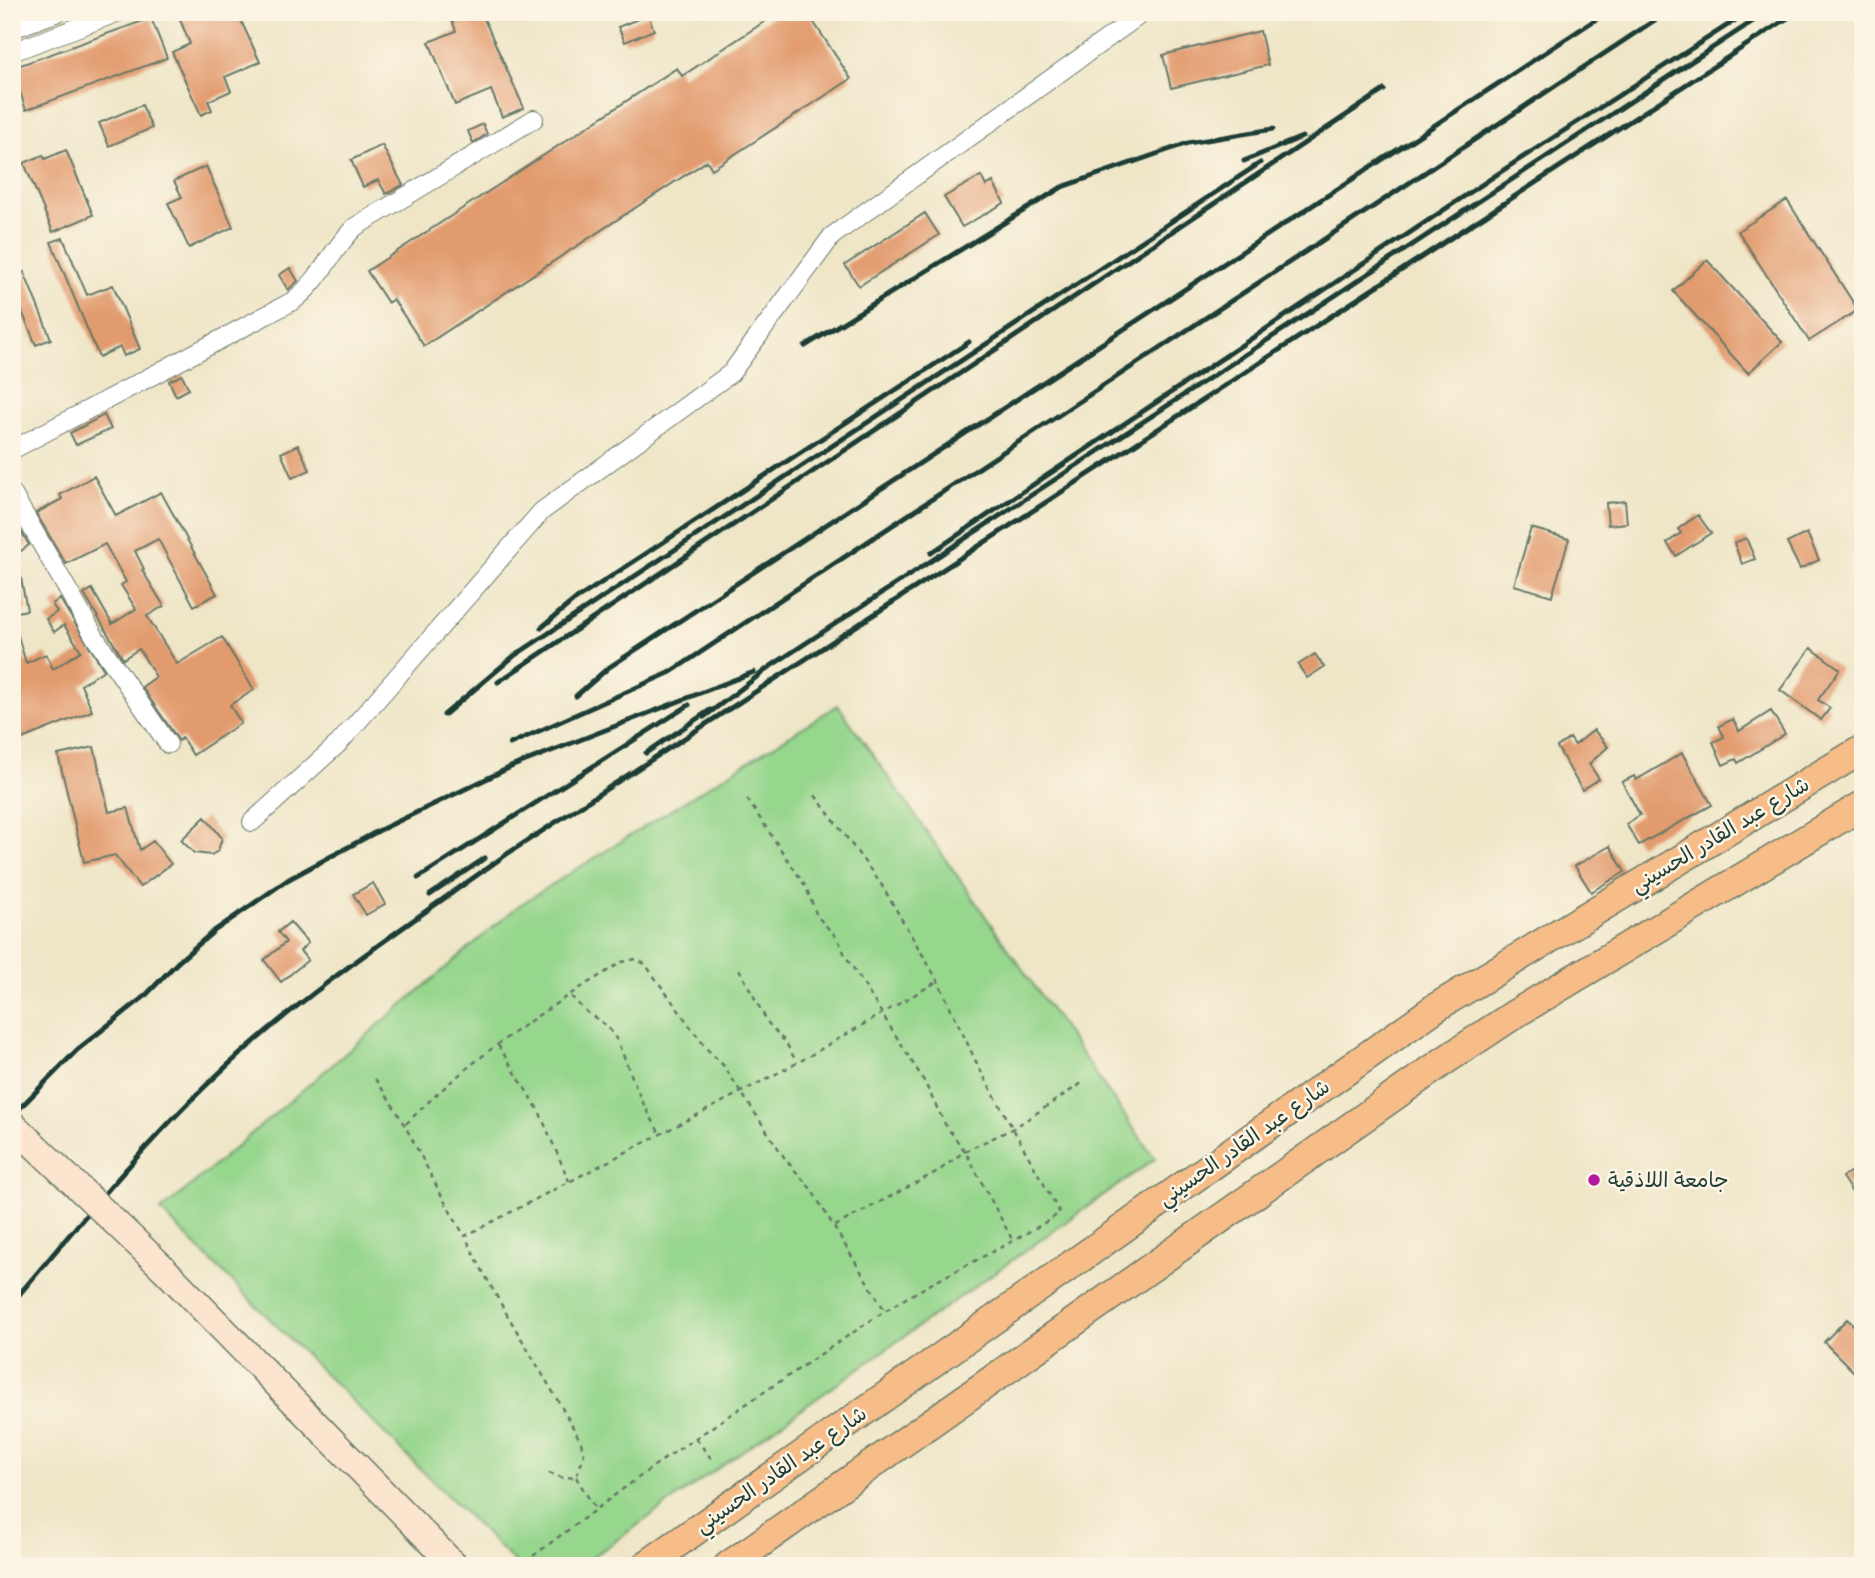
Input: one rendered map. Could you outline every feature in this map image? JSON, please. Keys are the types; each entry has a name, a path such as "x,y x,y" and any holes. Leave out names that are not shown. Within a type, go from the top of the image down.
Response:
{"main road":[{"name":"شارع عبد القادر الحسيني","path":"645,1566 1434,1008 1863,749"},
{"path":"728,1566 1464,1048 1863,805"}],"street":[{"path":"12,29 58,12"},
{"path":"12,52 119,12"},
{"path":"252,822 339,743 542,511 731,373 832,236 1144,12"},
{"path":"12,450 293,301 312,286 337,244 355,227 534,119"},
{"path":"12,493 96,639 168,744"},
{"path":"12,1124 162,1267 455,1566"}],"path":[{"path":"533,1556 594,1508 885,1311 916,1291 1014,1243 1060,1213 979,1068 938,981 881,884 812,791"},
{"path":"747,799 806,887 817,916 838,939 845,955 885,1015 923,1079 946,1126 965,1151 1014,1243"},
{"path":"406,1124 456,1075 622,962 636,959 645,964 706,1048 723,1065 835,1226 885,1311"},
{"path":"739,969 768,1023 786,1043 797,1063"},
{"path":"465,1236 797,1063 885,1015 938,981"},
{"path":"571,995 584,1010 607,1026 617,1040 660,1135"},
{"path":"498,1045 538,1111 569,1181"},
{"path":"375,1079 406,1124 430,1178 581,1442 584,1456 576,1477"},
{"path":"835,1226 940,1170 965,1151 1014,1128 1085,1081"},
{"path":"696,1439 714,1462"},
{"path":"549,1474 563,1478 576,1477"},
{"path":"576,1477 594,1508"}],"green space":[{"path":"838,705 1155,1159 580,1566 518,1566 161,1211 518,906"}],"building":[{"path":"177,12 237,12 260,62 225,77 231,91 208,101 212,110 201,115 172,52 190,44"},
{"path":"449,12 481,12 524,108 502,117 491,90 455,105 429,42 456,31"},
{"path":"779,12 807,12 851,79 712,169 707,161 424,346 393,299 388,303 367,271 677,68 682,76"},
{"path":"648,15 654,30 625,42 618,27"},
{"path":"151,18 167,58 26,110 12,68"},
{"path":"1260,31 1268,65 1171,88 1163,55"},
{"path":"142,105 152,128 109,146 99,123"},
{"path":"483,124 487,134 473,143 468,131"},
{"path":"382,145 403,185 386,194 378,180 363,187 351,160"},
{"path":"66,150 93,215 53,232 24,163 43,155 45,159"},
{"path":"206,166 233,227 189,248 168,203 182,197 174,181"},
{"path":"981,176 986,186 993,182 1004,203 962,227 944,197"},
{"path":"1787,200 1858,310 1809,341 1738,231"},
{"path":"925,213 939,235 859,286 845,265"},
{"path":"63,238 87,295 113,285 140,349 124,356 120,347 99,357 51,242"},
{"path":"1707,260 1782,342 1748,373 1673,291"},
{"path":"290,268 298,281 288,290 279,275"},
{"path":"24,272 51,339 36,345 12,288 12,277"},
{"path":"182,375 189,389 176,396 169,381"},
{"path":"104,415 111,429 76,445 70,433"},
{"path":"298,445 310,470 292,478 281,453"},
{"path":"94,476 116,516 161,492 217,594 194,606 158,539 135,551 144,569 142,570 164,606 147,616 177,664 222,637 254,690 230,705 241,723 193,755 182,738 179,741 142,687 156,677 139,649 123,659 84,594 92,589 112,624 136,609 121,585 126,582 105,544 66,564 36,513 62,499 60,495"},
{"path":"1625,501 1627,523 1608,525 1606,503"},
{"path":"1698,515 1711,533 1676,556 1667,543 1681,533 1678,529"},
{"path":"17,524 29,545 18,553 12,544 12,526"},
{"path":"1531,528 1569,539 1552,596 1514,585"},
{"path":"1807,533 1819,560 1800,569 1787,543"},
{"path":"1746,538 1755,559 1742,564 1734,543"},
{"path":"19,568 27,610 12,613 12,569"},
{"path":"60,599 104,670 81,685 92,711 12,743 12,726 20,694 12,671 12,629 16,629 26,663 46,654 53,669 81,651 64,625 54,632 46,619 57,612 52,604"},
{"path":"1811,648 1840,669 1818,700 1830,708 1821,720 1780,690"},
{"path":"1315,654 1324,667 1307,678 1298,665"},
{"path":"1771,711 1785,734 1738,763 1736,759 1723,765 1713,742 1724,737 1719,726 1733,719 1739,731"},
{"path":"1594,730 1608,747 1589,764 1599,779 1582,790 1557,747 1570,738 1575,745"},
{"path":"94,747 109,812 128,808 140,850 153,841 171,864 140,887 115,855 84,862 58,755"},
{"path":"1682,753 1712,805 1639,845 1626,824 1640,815 1622,782 1634,776 1636,780"},
{"path":"205,817 222,838 218,851 211,855 194,853 181,840"},
{"path":"1610,846 1625,872 1591,892 1575,866"},
{"path":"373,883 385,904 366,915 353,894"},
{"path":"290,922 308,943 300,951 308,960 281,982 264,960 286,942 278,932"},
{"path":"1863,1164 1863,1209 1842,1177"},
{"path":"1847,1319 1863,1334 1863,1381 1824,1342"}],"railway":[{"path":"576,696 608,668 1607,12"},
{"path":"510,744 671,672 1667,12"},
{"path":"931,553 1517,161 1748,12"},
{"path":"704,717 771,666 1767,12"},
{"path":"12,1303 110,1187 188,1103 249,1046 357,961 507,854 1797,12"},
{"path":"498,682 1384,90"},
{"path":"805,346 1062,187 1188,143 1273,129"},
{"path":"1244,161 1302,137"},
{"path":"444,715 514,656 1260,163"},
{"path":"541,628 572,602 969,342"},
{"path":"12,1116 77,1050 145,996 178,962 214,931 289,879 378,831 513,766 754,672"},
{"path":"418,878 689,705"},
{"path":"646,753 710,710"},
{"path":"430,895 485,858"}],"place":[{"name":"جامعة اللاذقية","path":"1594,1180"}]}
